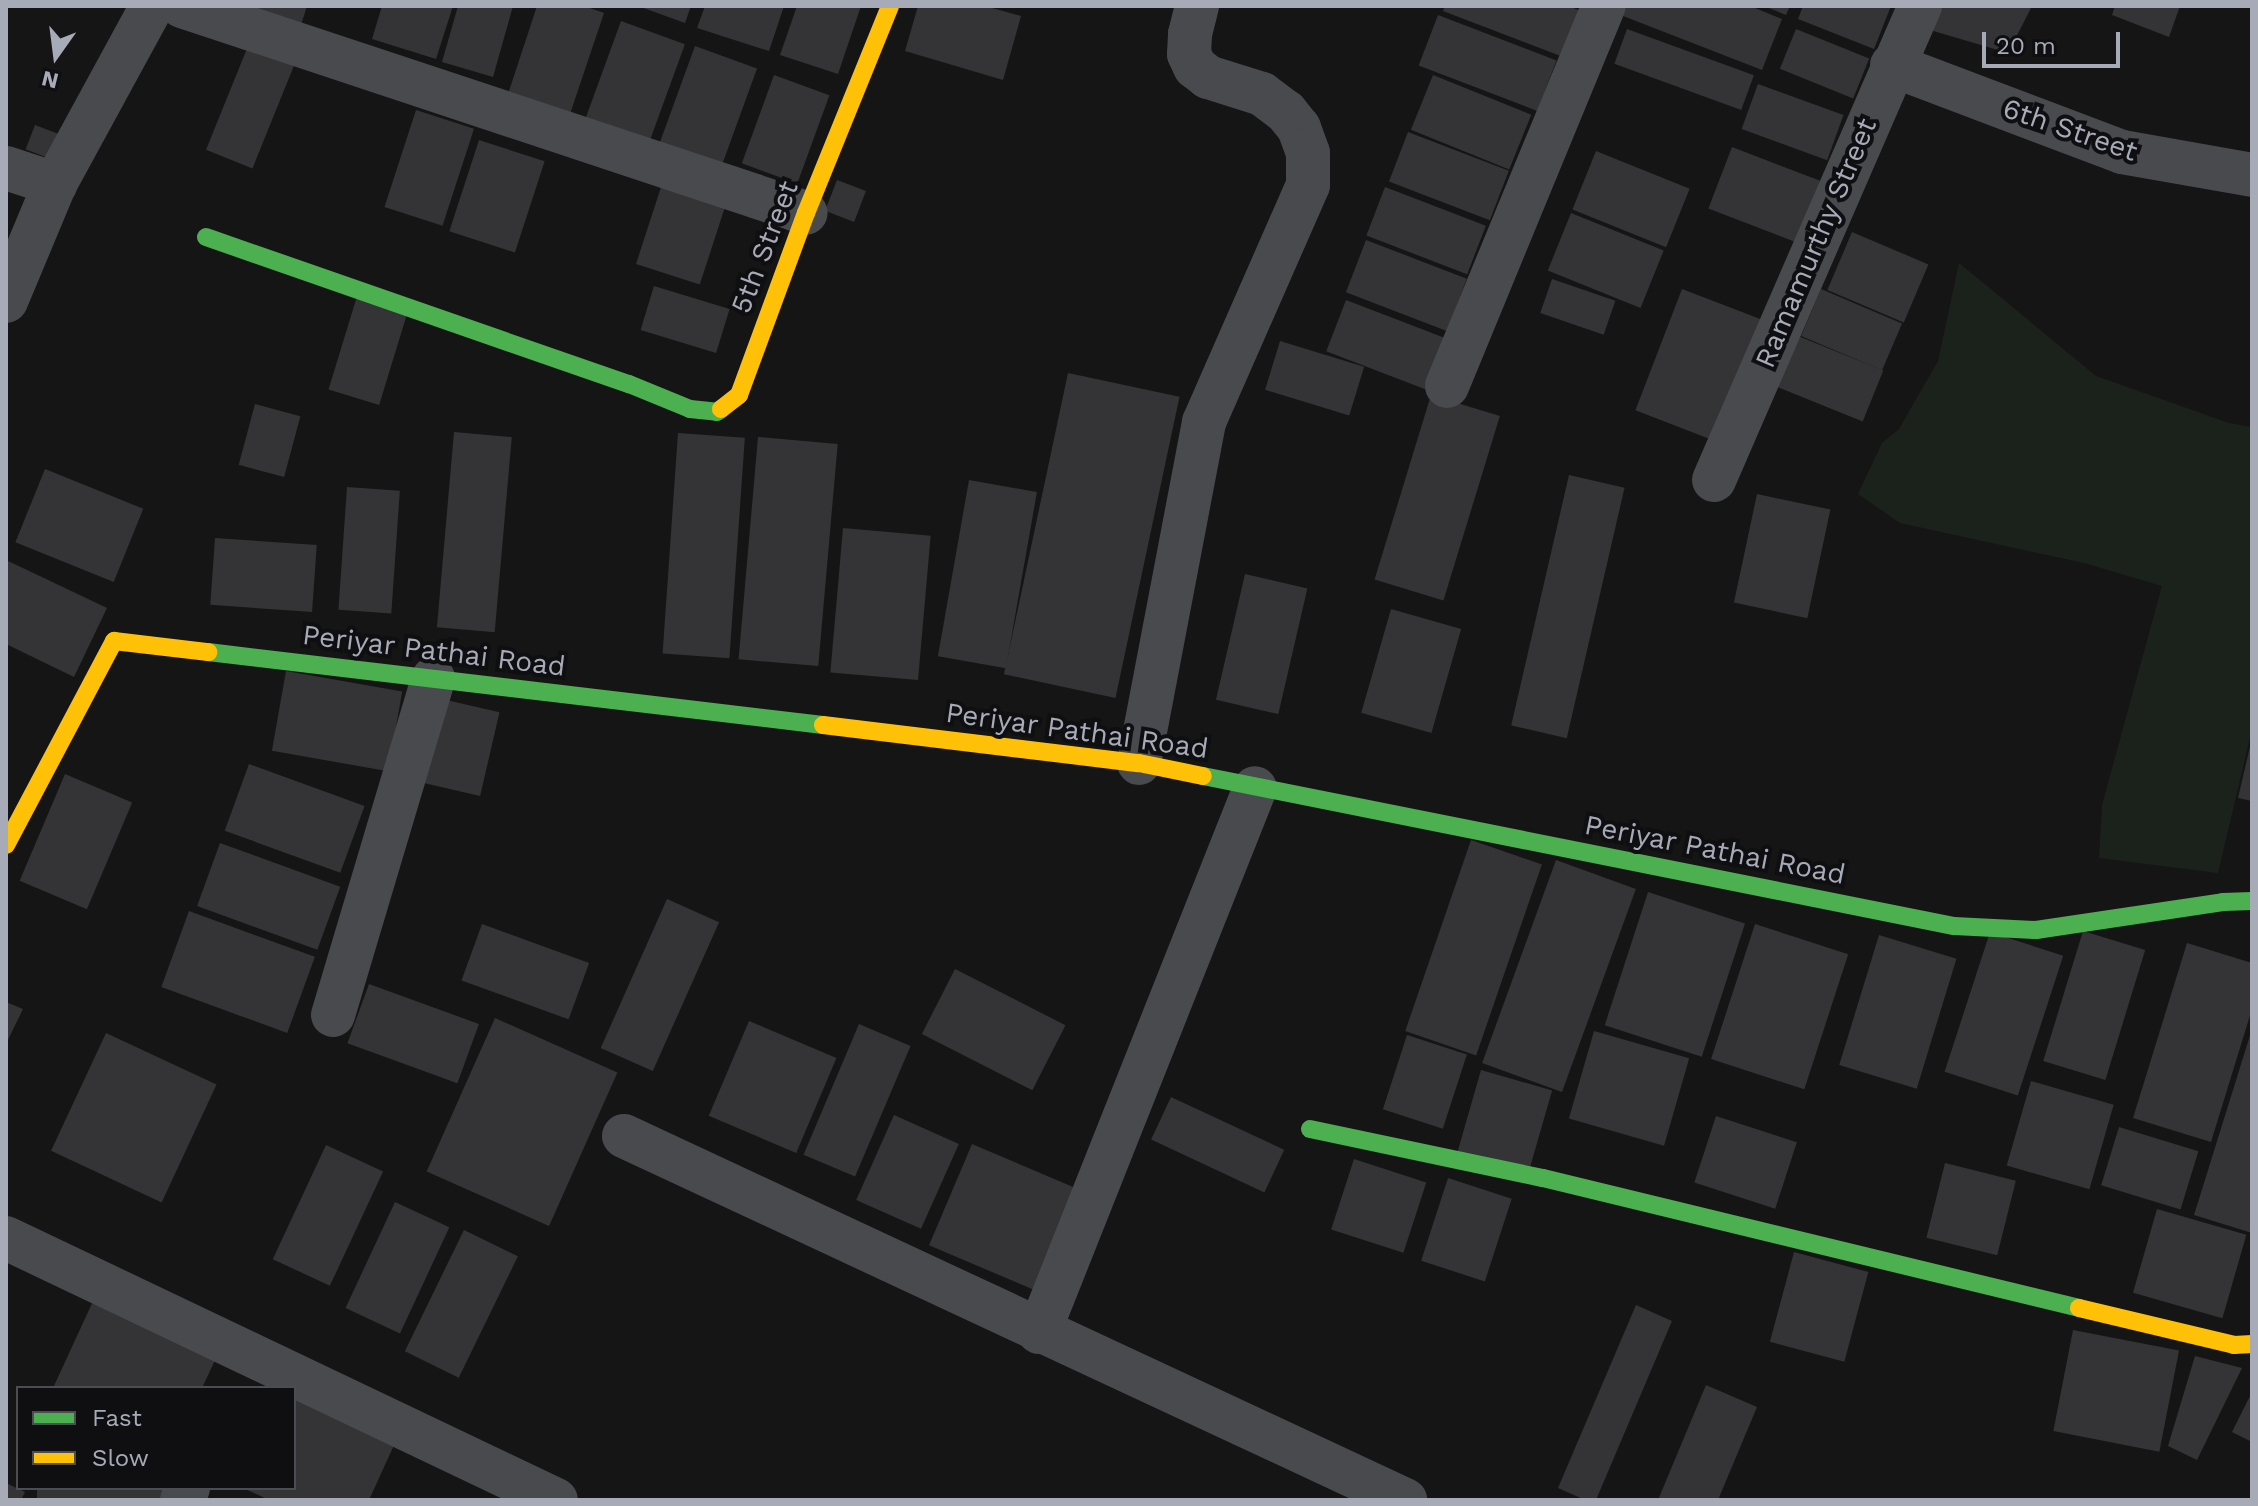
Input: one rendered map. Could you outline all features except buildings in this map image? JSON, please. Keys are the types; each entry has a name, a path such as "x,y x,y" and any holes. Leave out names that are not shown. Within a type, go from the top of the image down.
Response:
{"street":[{"path":"6,301 55,184 152,6"},
{"path":"182,6 806,213"},
{"name":"5th Street","path":"206,237 629,384 690,409 717,412 739,395 806,213 890,6"},
{"path":"1139,763 1204,422 1308,185 1308,153 1299,128 1286,112 1262,94 1208,77 1195,67 1189,54 1197,6"},
{"path":"1447,386 1604,6"},
{"name":"Ramamurthy Street","path":"1714,480 1920,6"},
{"name":"6th Street","path":"1892,65 2122,152 2252,175"},
{"path":"6,168 55,184"},
{"name":"Periyar Pathai Road","path":"6,845 114,641 1139,763 1954,926 2036,930 2223,902 2252,901"},
{"path":"333,1015 433,679"},
{"path":"1039,1332 1255,788"},
{"path":"1310,1129 1543,1178 2234,1345 2252,1344"},
{"path":"624,1136 1405,1500"},
{"path":"6,1238 241,1371 278,1386"},
{"path":"296,1394 556,1500"}],"shaded area":[{"path":"1959,263 2096,376 2229,423 2252,427 2252,729 2218,873 2099,858 2102,805 2162,586 2084,563 1900,523 1858,494 1882,443 1899,429 1938,361"}],"traffic: fast":[{"path":"206,237 629,384 690,409 717,412 721,409"},
{"path":"208,652 823,725"},
{"path":"1203,776 1954,926 2036,930 2223,902 2252,901"},
{"path":"1310,1129 1543,1178 2079,1308"}],"traffic: slow":[{"path":"721,409 739,395 806,213 890,6"},
{"path":"6,845 114,641 208,652"},
{"path":"823,725 1139,763 1203,776"},
{"path":"2079,1308 2234,1345 2252,1344"}]}
